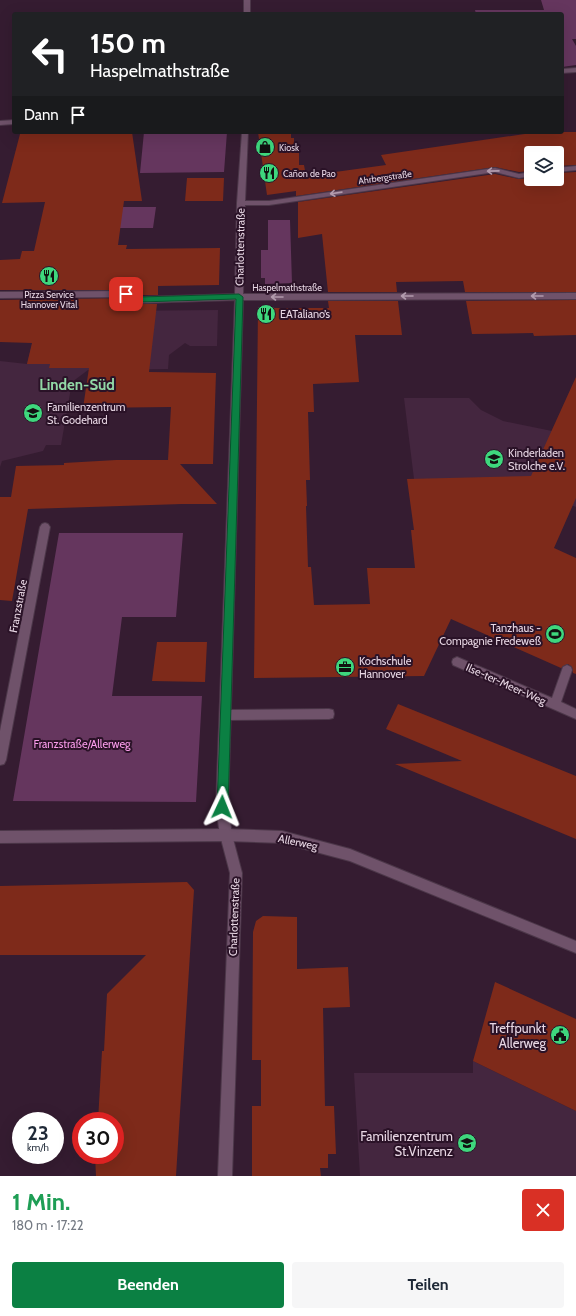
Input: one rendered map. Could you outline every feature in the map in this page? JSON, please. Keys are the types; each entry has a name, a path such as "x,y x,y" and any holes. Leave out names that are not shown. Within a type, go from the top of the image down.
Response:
{"street":[{"path":"247,0 247,12"},
{"path":"564,71 576,70"},
{"path":"0,123 12,122"},
{"name":"Charlottenstraße","path":"225,1176 236,873 226,835 222,807 241,203 245,134"},
{"path":"564,169 576,168"},
{"name":"Ahrbergstraße","path":"241,203 269,203 495,170 519,176 524,175"},
{"name":"Haspelmathstraße","path":"0,295 126,294 140,300 239,297 576,296"},
{"name":"Franzstraße","path":"0,760 45,526"},
{"name":"Ilse-ter-Meer-Weg","path":"457,662 576,714"},
{"name":"Ilse-ter-Meer-Weg","path":"555,705 567,670"},
{"path":"225,715 329,714"},
{"name":"Allerweg","path":"0,837 226,835 282,837 336,850 576,947"}],"shaded area":[{"name":"Familienzentrum St. Godehard","path":"218,310 217,346 190,346 185,343 169,355 168,369 88,370 72,382 61,445 46,445 43,451 2,461 0,467 0,361 27,364 33,340 18,312"},
{"name":"Kinderladen Strolche e.V.","path":"404,398 469,398 481,410 503,421 552,431 576,440 576,507 526,487 414,479"},
{"name":"Familienzentrum St.Vinzenz","path":"473,1061 576,1111 576,1176 360,1176 354,1073 473,1073"}],"green space":[{"path":"541,0 576,0 576,39 572,39 576,46 576,65 564,67 564,12 476,12 475,10 544,10"},
{"path":"144,134 227,134 224,172 140,173"},
{"path":"106,207 156,207 153,228 102,228"},
{"path":"268,220 290,220 292,283 265,284 265,278 261,278 261,250 268,250"},
{"name":"Franzstraße/Allerweg","path":"59,533 183,533 176,617 122,617 112,696 202,696 196,802 13,801"}],"building":[{"path":"564,132 576,132 576,165 564,166 564,146 524,146 524,172 495,167 296,196 296,191 267,195 258,134 291,134 291,138 294,138 294,152 299,152 299,165 304,165 306,176 386,165 381,155 524,134 564,134"},
{"path":"20,134 132,134 142,201 124,201 118,245 127,245 126,249 220,248 219,285 158,286 158,295 141,295 126,290 0,290 0,260 20,259 22,251 34,251 45,202 2,203"},
{"path":"576,172 576,292 465,292 463,281 396,282 397,292 328,292 322,234 298,238 298,202 495,174 524,179 524,186 564,186 564,173"},
{"path":"187,178 224,178 223,201 185,201"},
{"path":"125,298 140,304 157,304 149,372 216,373 213,464 180,464 217,504 28,509 12,601 0,600 0,497 11,497 16,466 64,465 64,463 116,460 168,460 171,407 83,408 89,368 49,368 50,364 27,364 32,343 0,342 0,300"},
{"path":"576,300 576,335 534,336 533,333 472,334 466,301"},
{"path":"328,301 398,301 402,335 355,335 359,382 313,384 314,412 308,412 310,480 306,480 306,506 308,567 311,567 314,605 370,604 367,568 415,568 411,530 414,530 407,479 531,476 576,377 576,498 554,548 576,558 576,674 573,673 572,667 568,664 561,668 451,619 424,676 254,678 258,308 329,308"},
{"path":"157,642 207,642 205,682 152,681"},
{"path":"398,704 576,776 576,839 395,764 462,761 386,729"},
{"path":"187,882 194,890 176,1176 96,1176 95,1164 124,1164 124,1112 99,1112 107,994 146,955 0,955 0,886"},
{"path":"263,916 297,917 297,969 348,967 350,1007 323,1008 325,1106 334,1106 336,1154 328,1154 328,1168 320,1168 321,1176 252,1176 252,1106 261,1106 261,1060 252,1060 253,932 256,921"},
{"path":"495,982 576,1019 576,1111 473,1061"}],"place":[{"name":"Kiosk","path":"265,147"},
{"name":"Cañon de Pao","path":"269,173"},
{"name":"Pizza Service Hannover Vital","path":"49,276"},
{"name":"EATaliano’s","path":"266,314"},
{"name":"Familienzentrum St. Godehard","path":"33,413"},
{"name":"Kinderladen Strolche e.V.","path":"494,459"},
{"name":"Tanzhaus - Compagnie Fredeweß","path":"555,634"},
{"name":"Kochschule Hannover","path":"345,667"},
{"name":"Treffpunkt Allerweg","path":"560,1035"},
{"name":"Familienzentrum St.Vinzenz","path":"467,1143"}],"district":[{"name":"Linden-Süd","path":"77,385"}],"route":[{"path":"126,294 140,300 239,297 222,807"}]}
